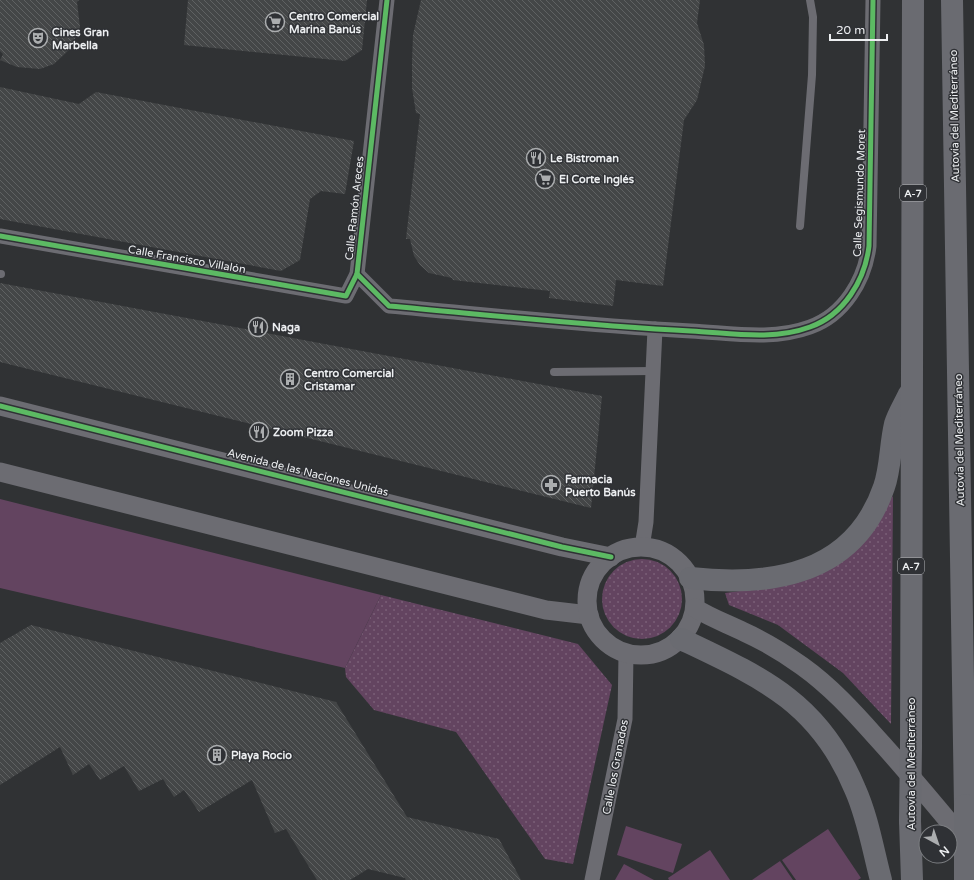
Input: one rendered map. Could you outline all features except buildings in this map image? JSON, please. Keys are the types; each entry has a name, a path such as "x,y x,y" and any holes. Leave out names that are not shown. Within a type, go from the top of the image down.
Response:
{"highway":[{"name":"Autovía del Mediterráneo","path":"912,0 913,385 910,821 912,880"},
{"name":"Autovía del Mediterráneo","path":"952,0 965,880"},
{"path":"690,578 727,582 764,580 794,574 817,565 836,554 857,534 876,508 884,486 896,423 913,385"},
{"path":"681,638 748,671 774,687 796,703 816,724 845,767 856,790 867,823 881,880"}],"street":[{"name":"Calle Ramón Areces","path":"387,0 357,274 390,306 656,329"},
{"name":"Calle Segismundo Moret","path":"656,329 770,336 812,327 832,314 848,299 864,272 869,246 873,0"},
{"name":"Calle Francisco Villalón","path":"0,236 346,296 357,274"},
{"path":"642,547 646,522 656,329"},
{"name":"Avenida de las Naciones Unidas","path":"0,406 555,545 611,557"},
{"path":"0,472 546,610 589,615"},
{"path":"642,547 662,551 679,562 690,578 695,593 695,608 691,625 681,638 664,651 644,656 626,654 613,648 602,639 594,628 589,615 588,594 592,579 600,567 611,557 626,550 642,547"},
{"path":"695,608 711,618 744,632 775,649 802,665 828,686 852,709 974,852"},
{"name":"Calle los Granados","path":"592,880 625,719 626,654"}],"lane":[{"path":"800,226 812,75 813,17 810,0"},
{"path":"554,372 653,371"}],"shaded area":[{"path":"893,496 891,724 843,673 778,625 729,605 725,593 784,585 862,539"},
{"path":"0,499 381,595 345,668 0,588"},
{"path":"642,559 657,562 670,571 679,584 682,599 679,614 670,627 657,636 642,639 627,636 614,627 605,614 602,599 605,584 614,571 627,562"},
{"path":"381,595 578,644 612,685 573,864 545,859 456,732 374,710 346,677 345,668"},
{"path":"626,826 682,844 673,873 617,855"},
{"path":"828,829 861,878 858,880 796,880 782,860"},
{"path":"710,850 730,880 669,880 668,878"},
{"path":"780,861 793,880 752,880"},
{"path":"624,864 654,880 615,880"}],"cycle path":[{"path":"0,236 346,296 357,274 387,0"},
{"path":"357,274 389,306 578,323 751,335 781,334 810,327 822,321 833,314 851,295 858,283 867,259 869,246 873,0"},
{"path":"0,406 562,547 611,557"}],"place":[{"name":"Centro Comercial Marina Banús","path":"275,22"},
{"name":"Cines Gran Marbella","path":"38,38"},
{"name":"Le Bistroman","path":"536,158"},
{"name":"El Corte Inglés","path":"545,179"},
{"name":"Naga","path":"258,327"},
{"name":"Centro Comercial Cristamar","path":"290,379"},
{"name":"Zoom Pizza","path":"259,432"},
{"name":"Farmacia Puerto Banús","path":"551,485"},
{"name":"Playa Rocio","path":"217,755"}]}
